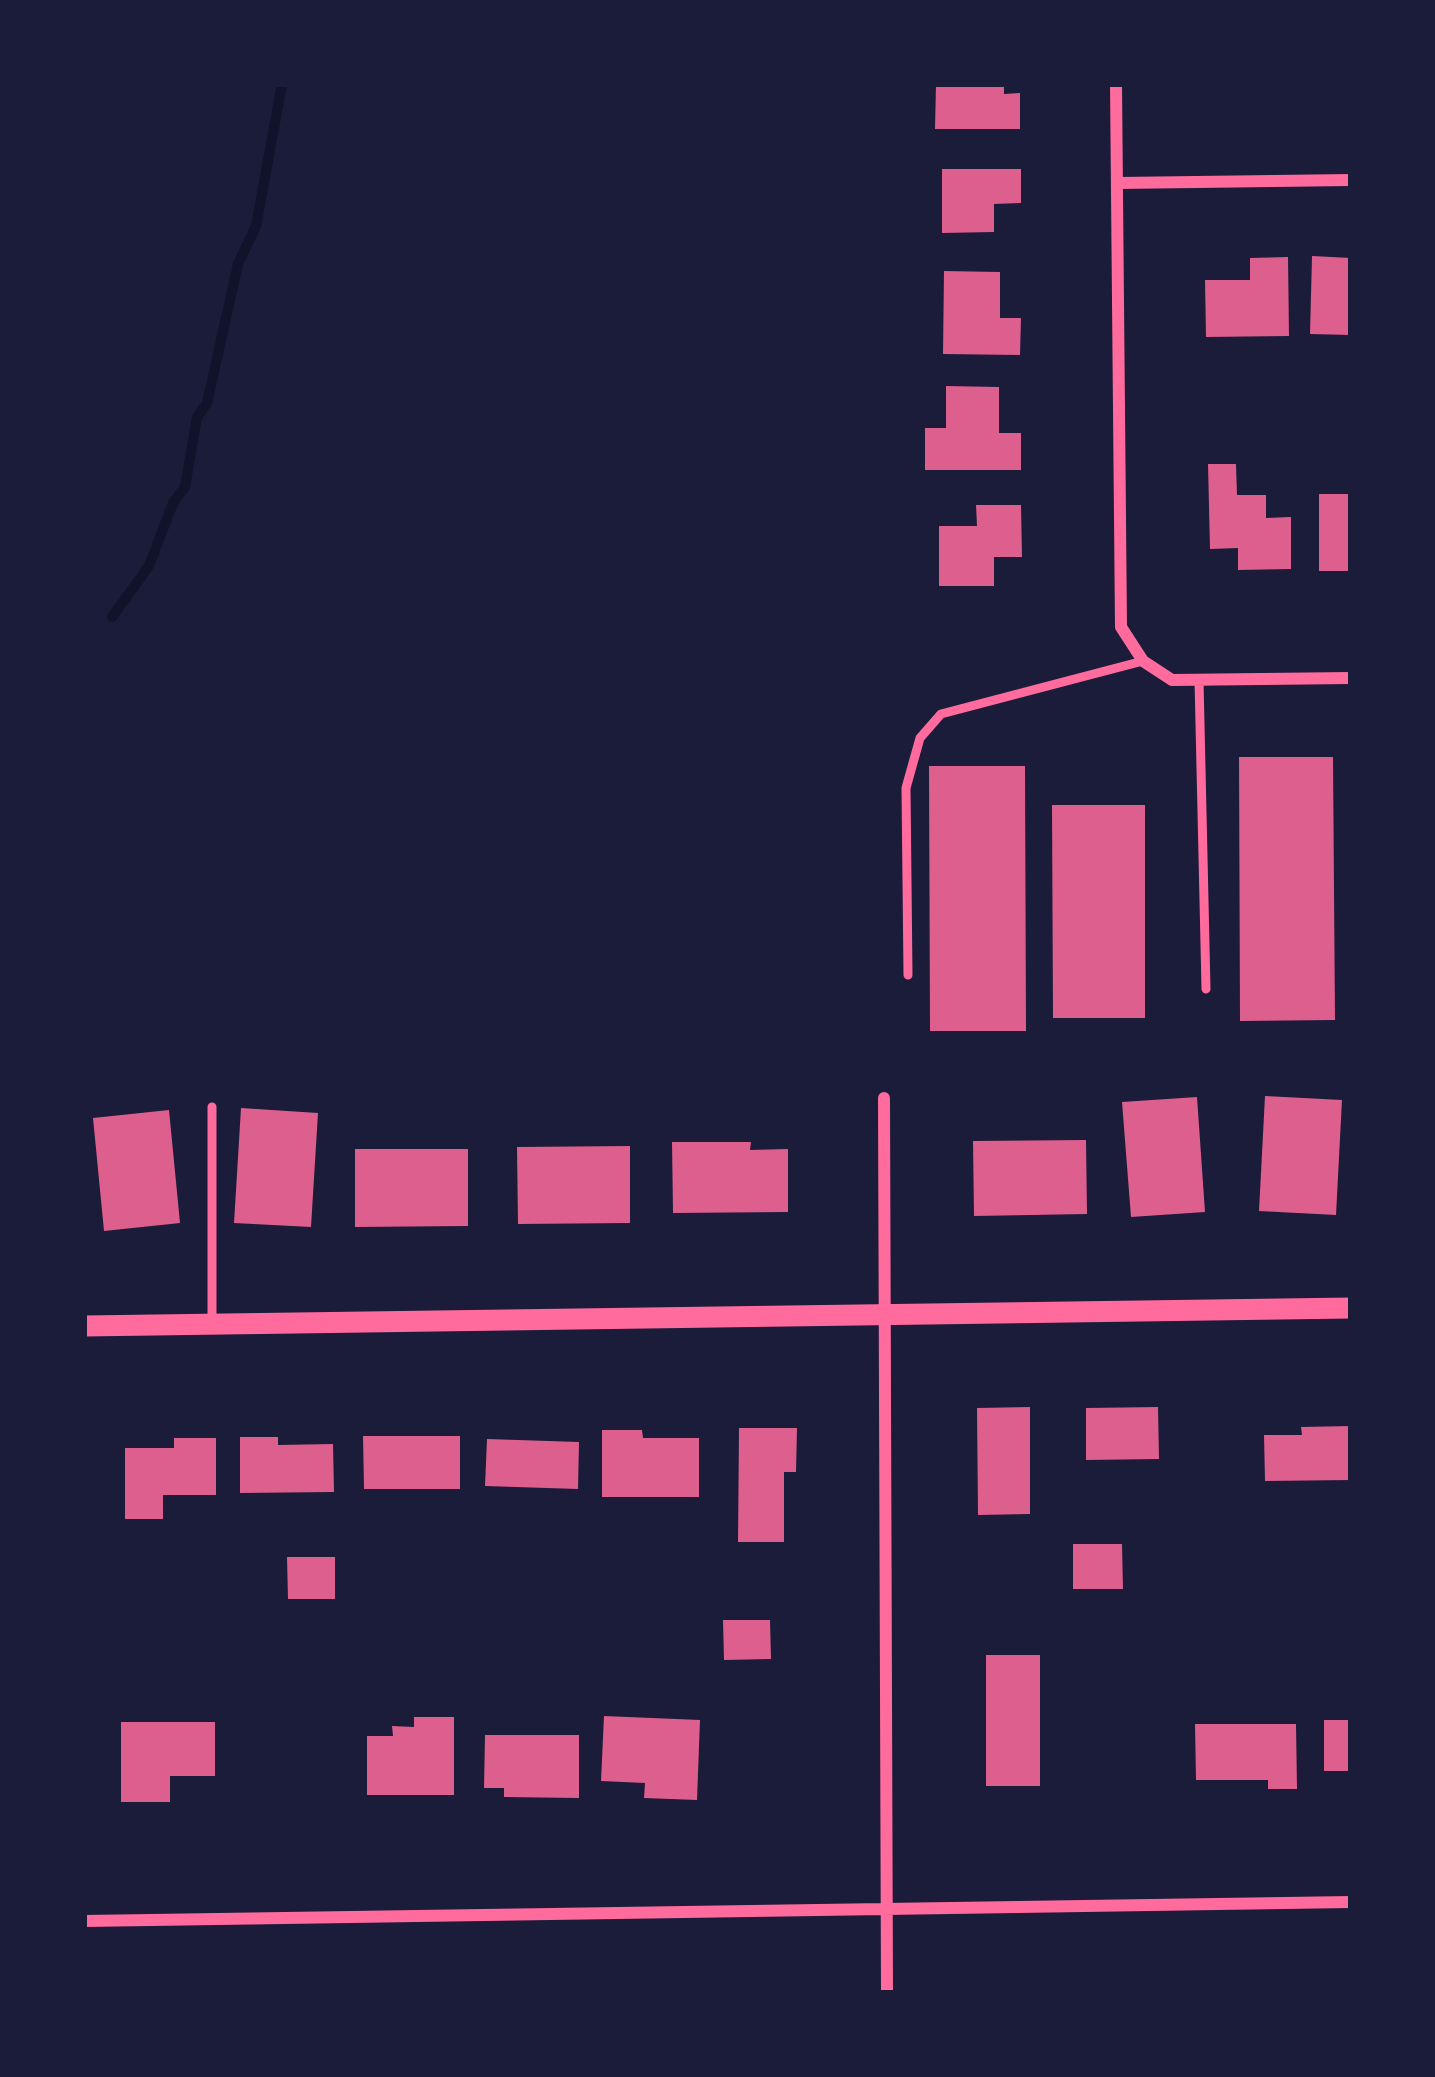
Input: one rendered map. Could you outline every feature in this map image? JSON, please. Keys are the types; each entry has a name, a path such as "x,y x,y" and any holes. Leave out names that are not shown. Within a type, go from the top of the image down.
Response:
{"street":[{"path":"1117,84 1121,627 1143,661 1172,680 1351,678"},
{"path":"1118,183 1351,179"},
{"path":"884,1098 887,1993"},
{"path":"84,1326 1351,1308"},
{"path":"84,1921 1351,1902"}],"lane":[{"path":"908,974 906,788 920,738 941,714 1143,661"},
{"path":"1198,680 1206,989"},
{"path":"212,1106 212,1324"}],"building":[{"path":"936,84 1004,84 1004,94 1020,93 1020,129 935,129"},
{"path":"942,169 1021,169 1021,203 994,204 994,232 942,233"},
{"path":"1312,256 1351,258 1351,335 1310,334"},
{"path":"1288,257 1289,336 1206,337 1205,280 1250,280 1250,258"},
{"path":"944,271 1000,272 1000,318 1021,318 1020,355 943,354"},
{"path":"946,386 999,387 999,433 1021,433 1021,470 925,470 925,428 946,428"},
{"path":"1208,464 1236,464 1237,495 1266,495 1266,518 1291,517 1291,569 1238,570 1238,548 1210,549"},
{"path":"1319,494 1351,494 1351,571 1319,571"},
{"path":"976,505 1021,505 1022,557 994,557 994,586 939,586 939,526 977,526"},
{"path":"1239,757 1333,757 1335,1020 1240,1021"},
{"path":"929,766 1025,766 1026,1031 930,1031"},
{"path":"1052,805 1145,805 1145,1018 1053,1018"},
{"path":"1265,1096 1342,1100 1336,1215 1259,1211"},
{"path":"1197,1097 1205,1212 1131,1217 1122,1102"},
{"path":"241,1108 318,1113 311,1227 234,1223"},
{"path":"169,1110 180,1223 104,1231 93,1118"},
{"path":"1086,1140 1087,1214 974,1216 973,1141"},
{"path":"672,1142 751,1142 750,1150 788,1149 788,1212 673,1213"},
{"path":"630,1146 630,1223 518,1224 517,1147"},
{"path":"355,1149 468,1149 468,1226 355,1227"},
{"path":"1030,1407 1030,1514 978,1515 977,1408"},
{"path":"1158,1407 1159,1459 1086,1460 1086,1408"},
{"path":"1351,1426 1351,1480 1265,1481 1264,1435 1302,1435 1301,1427"},
{"path":"739,1428 797,1428 796,1472 784,1472 784,1542 738,1542"},
{"path":"602,1430 642,1430 643,1438 699,1438 699,1497 602,1497"},
{"path":"363,1436 460,1436 460,1489 364,1489"},
{"path":"240,1437 278,1437 278,1445 333,1444 334,1492 240,1493"},
{"path":"174,1438 216,1438 216,1495 163,1495 163,1519 125,1519 125,1448 174,1448"},
{"path":"487,1439 579,1442 578,1489 485,1486"},
{"path":"1073,1544 1122,1544 1123,1589 1073,1589"},
{"path":"287,1557 335,1557 335,1599 288,1599"},
{"path":"723,1620 770,1620 771,1659 724,1660"},
{"path":"986,1655 1040,1655 1040,1786 986,1786"},
{"path":"604,1716 700,1720 697,1800 644,1798 645,1783 601,1781"},
{"path":"414,1717 454,1717 454,1795 367,1795 367,1736 393,1736 392,1726 414,1727"},
{"path":"1324,1720 1351,1720 1351,1771 1324,1771"},
{"path":"121,1722 215,1722 215,1776 170,1776 170,1802 121,1802"},
{"path":"1195,1724 1296,1724 1297,1789 1268,1789 1268,1780 1196,1780"},
{"path":"485,1735 579,1735 579,1798 504,1797 504,1788 484,1788"}],"waterway":[{"path":"112,617 149,566 173,503 185,487 197,417 207,403 238,264 256,226 282,84"}]}
